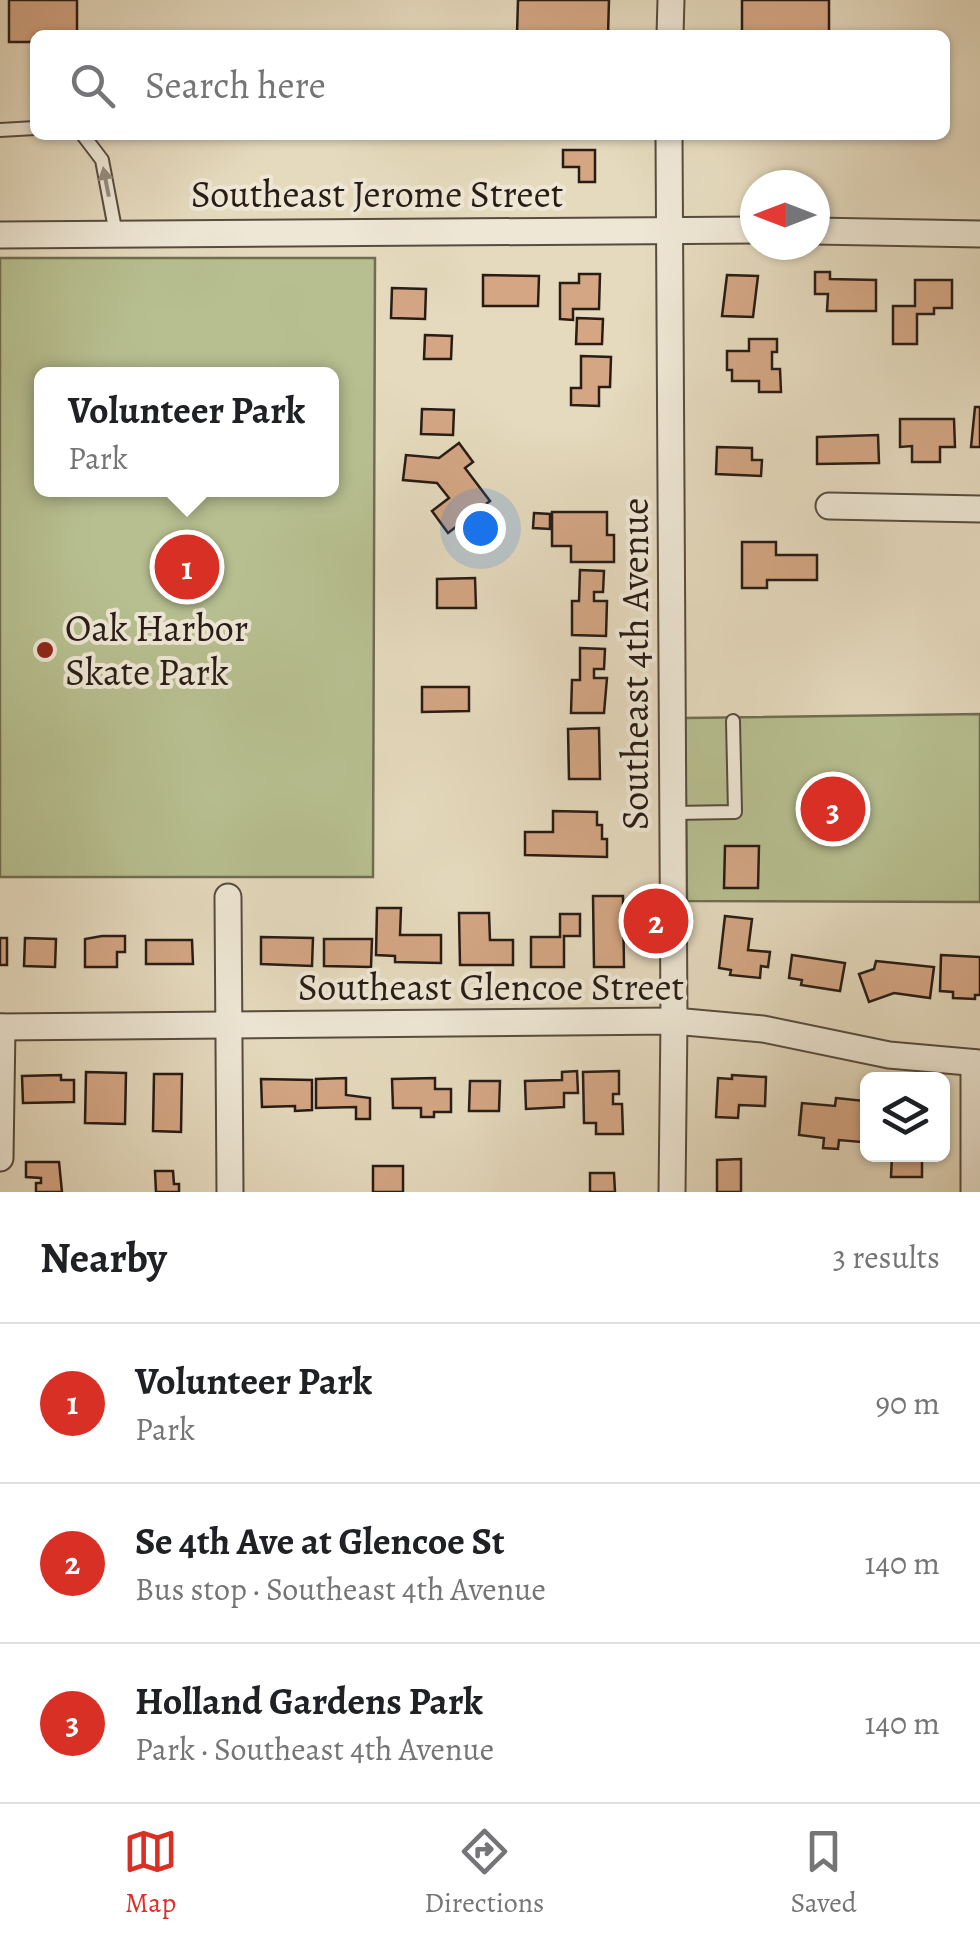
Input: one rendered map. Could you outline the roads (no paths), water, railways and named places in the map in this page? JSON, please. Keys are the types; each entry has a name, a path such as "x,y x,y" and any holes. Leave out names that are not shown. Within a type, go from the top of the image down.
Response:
{"street":[{"path":"670,30 671,0"},
{"name":"Southeast 4th Avenue","path":"669,140 672,1192"},
{"name":"Southeast Jerome Street","path":"0,235 740,230"},
{"path":"830,231 980,234"},
{"path":"829,506 980,509"},
{"path":"228,897 230,1192"},
{"name":"Southeast Glencoe Street","path":"1,1027 674,1021 763,1029 889,1054 977,1064"},
{"path":"0,1158 1,1027"},
{"path":"974,1192 977,1064"}],"lane":[{"path":"0,130 30,128"},
{"path":"88,140 102,160 116,234"},
{"path":"673,813 735,812 732,721"}],"place":[{"name":"Volunteer Park","path":"187,567"},
{"name":"Oak Harbor Skate Park","path":"45,650"},
{"name":"Holland Gardens Park","path":"833,809"},
{"name":"Se 4th Ave at Glencoe St","path":"656,921"}]}
